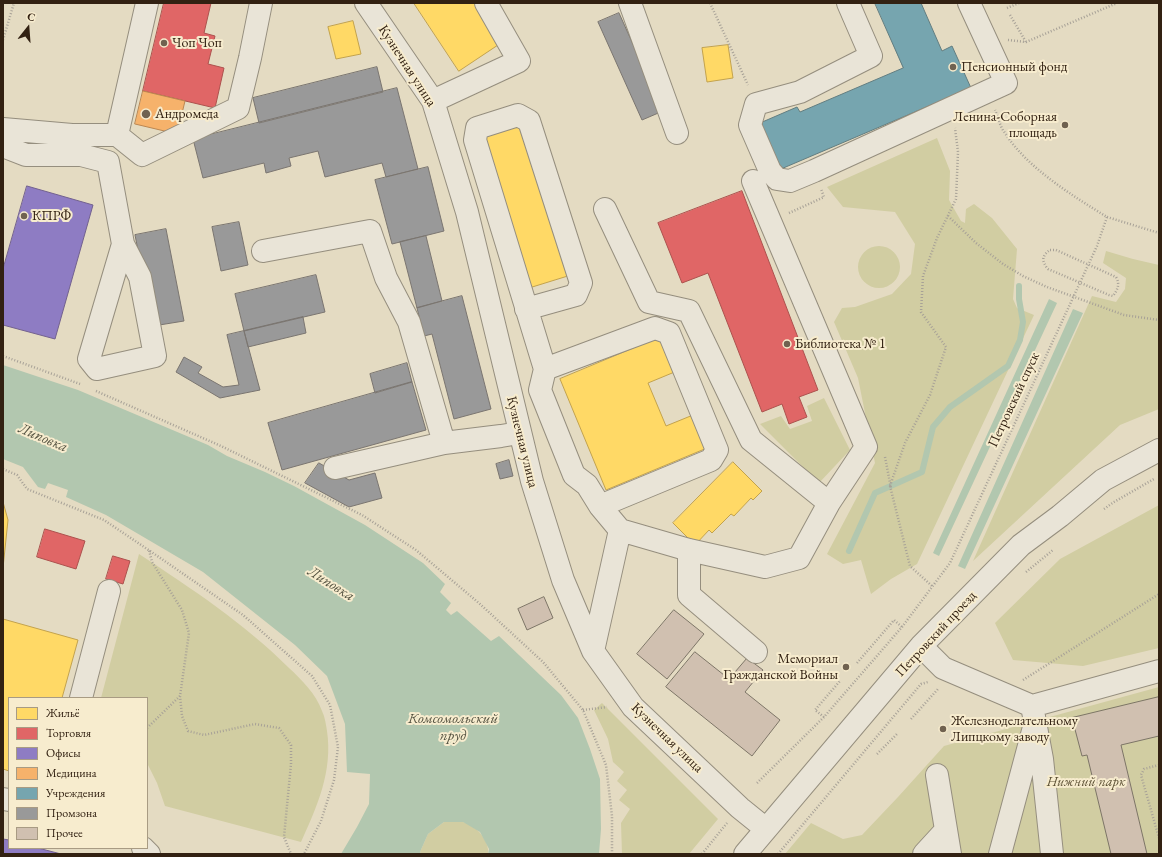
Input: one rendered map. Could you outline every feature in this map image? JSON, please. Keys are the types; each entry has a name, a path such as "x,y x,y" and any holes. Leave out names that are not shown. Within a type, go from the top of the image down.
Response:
{"street":[{"path":"117,135 147,3"},
{"path":"3,129 72,135 117,135 142,155 238,108 261,3"},
{"name":"Кузнечная улица","path":"366,3 433,101 467,212 532,481 563,580 594,651 633,707 740,808 766,829"},
{"path":"433,101 519,61 486,3"},
{"path":"630,3 677,133"},
{"path":"848,3 871,56 800,92 756,104 750,125 770,171 777,178 790,181 996,87 989,48 969,3"},
{"path":"526,309 576,295 581,283 529,121 518,115 477,128 475,140 526,309 545,369 540,390 574,476 586,485 600,506 620,530 689,550 765,567 799,558 829,503 866,446 754,181"},
{"path":"3,146 26,155 81,155 108,162 123,244 140,277 155,356 97,369 89,359 123,244"},
{"path":"605,209 648,302 689,311 751,440 829,503"},
{"path":"263,251 370,230 386,278 409,322 444,443"},
{"path":"545,369 655,328 669,333 717,450 711,460 600,506"},
{"path":"335,468 444,443 501,436 519,432"},
{"name":"Петровский проезд","path":"745,854 921,646 1021,545 1060,516 1103,480 1159,450"},
{"path":"594,651 620,530"},
{"path":"689,550 689,595 756,652"},
{"path":"81,697 109,591"},
{"path":"921,646 941,674 1033,714 1159,672"},
{"path":"1000,854 1033,714"},
{"path":"1033,714 1042,760 1052,854"},
{"path":"937,775 950,854"},
{"path":"924,854 946,830"}],"path":[{"path":"3,40 14,3"},
{"path":"710,3 756,104"},
{"path":"1007,8 1018,3"},
{"path":"989,48 1009,39 1026,42 1117,3"},
{"path":"1010,15 1026,42"},
{"path":"996,87 1004,132 1027,159 1068,192 1107,217 1159,233"},
{"path":"893,496 890,486 905,443 930,395 946,347 921,312 923,276 937,238 956,199 958,152 952,107"},
{"path":"785,215 824,198 814,171"},
{"path":"948,216 976,243 1003,264 1023,276 1047,287 1124,315 1159,320"},
{"name":"Петровский спуск","path":"757,783 824,717 902,627 950,563 1089,264 1107,217"},
{"path":"1050,250 1056,250 1116,277 1118,289 1113,296 1080,282 1048,269 1044,264 1043,258 1050,250"},
{"path":"3,356 82,384"},
{"path":"96,390 222,446 362,515 416,550 480,604 543,662 583,710 606,765 612,816 612,854"},
{"path":"885,457 910,566 932,586"},
{"path":"3,470 17,475 27,489 104,520 243,615 312,676 330,705 338,747 334,780 321,821 304,854"},
{"path":"1103,510 1159,476"},
{"path":"1023,575 1058,546"},
{"path":"149,550 152,562 182,610 189,633 180,696 182,716 188,731 204,735 254,724 279,728 291,746 292,764 284,837 291,854"},
{"path":"1028,682 1021,681 1159,594"},
{"path":"857,663 894,620 902,627"},
{"path":"912,718 938,688 941,674"},
{"path":"778,854 921,684 941,674"},
{"path":"824,717 816,710 840,681"},
{"path":"148,727 180,696"},
{"path":"877,754 897,734"},
{"path":"1159,766 1144,770 1141,775 1159,838"},
{"path":"702,854 732,817"}],"green space":[{"path":"937,138 950,171 949,200 961,221 965,223 966,209 974,204 992,218 1017,249 1013,299 1017,308 1034,315 917,564 891,579 871,594 861,560 843,564 827,554 875,463 858,378 834,322 842,308 855,307 892,294 911,274 915,244 895,212 843,207 827,187"},
{"path":"875,246 883,246 891,249 897,255 900,267 897,279 891,285 883,288 875,288 867,285 861,279 858,271 858,263 861,255 867,249"},
{"path":"1106,251 1159,265 1159,409 1120,425 973,561 1092,296 1116,302 1125,289 1126,278 1103,263"},
{"path":"824,398 850,450 819,483 760,424 781,416 790,429 812,421 807,406"},
{"path":"1159,505 1159,648 1083,666 1013,660 995,623 1060,559"},
{"path":"139,554 236,621 299,677 316,699 323,713 326,724 328,760 326,774 318,802 301,842 165,806 157,783 148,765 148,697 101,697"},
{"name":"Нижний парк","path":"1159,687 1159,854 785,854 811,823 843,839 862,835 944,746"},
{"path":"602,703 718,819 689,854 622,854 621,823 630,809 619,800 627,790 617,781 624,772 613,762 608,739 594,710"},
{"path":"444,822 463,822 473,826 481,834 487,844 488,854 421,854 420,852 428,834"}],"water":[{"path":"1049,299 1057,303 939,556 933,553"},
{"path":"1073,309 1083,313 965,569 958,566"},
{"name":"Комсомольский пруд","path":"3,365 78,390 208,445 227,456 294,486 365,525 423,563 445,584 440,592 451,603 446,610 451,615 457,611 491,641 499,636 561,695 578,718 600,779 601,829 599,854 488,854 489,849 480,832 463,822 444,822 428,834 420,852 421,854 341,854 369,804 370,774 347,772 345,724 327,676 295,645 203,572 106,515 66,497 68,490 48,483 45,489 38,487 23,467 3,459"}],"building: Жильё":[{"path":"414,3 475,3 501,43 459,71"},
{"path":"353,21 361,54 336,59 328,27"},
{"path":"728,45 733,78 707,82 702,48"},
{"path":"523,119 571,275 529,288 481,132"},
{"path":"663,336 677,371 648,383 666,426 693,415 707,448 606,490 560,379"},
{"path":"733,462 762,491 753,500 751,498 734,516 731,514 712,533 709,530 695,545 673,523"},
{"path":"3,502 8,520 3,568"},
{"path":"3,619 78,640 62,697 8,697 8,771 3,769"}],"building: Торговля":[{"path":"164,3 211,3 204,33 215,36 208,64 224,68 215,108 143,91"},
{"path":"742,191 818,390 799,397 807,417 789,424 782,404 762,412 708,273 682,283 658,223"},
{"path":"45,529 85,541 76,569 37,557"},
{"path":"113,556 130,561 123,584 106,579"}],"building: Офисы":[{"path":"27,186 93,205 55,339 3,325 3,269"},
{"path":"3,839 8,840 8,849 42,849 61,854 3,854"}],"building: Медицина":[{"path":"143,91 185,101 177,134 135,124"}],"building: Учреждения":[{"path":"875,3 921,3 942,51 952,46 971,88 781,169 760,123 797,107 800,112 903,68"}],"building: Промзона":[{"path":"619,13 663,111 642,120 598,22"},
{"path":"377,67 383,92 259,123 253,98"},
{"path":"397,88 418,169 386,177 382,163 325,177 318,151 289,158 291,166 266,173 264,163 203,178 193,139"},
{"path":"428,167 444,231 392,244 375,180"},
{"path":"239,222 248,265 221,271 212,227"},
{"path":"166,229 184,321 153,326 135,235"},
{"path":"426,236 442,301 417,308 400,242"},
{"path":"316,275 325,312 244,331 235,294"},
{"path":"462,296 491,409 454,419 432,334 424,336 417,308"},
{"path":"303,317 306,333 248,347 244,331"},
{"path":"244,331 260,390 220,398 176,372 184,357 202,367 198,373 223,387 239,385 227,335"},
{"path":"407,363 412,382 375,393 370,374"},
{"path":"412,382 426,430 282,470 268,423"},
{"path":"509,460 513,476 500,479 496,464"},
{"path":"319,463 349,480 375,473 382,498 349,507 305,483"}],"building: Прочее":[{"path":"544,597 553,618 527,630 518,609"},
{"path":"674,610 704,634 667,679 637,654"},
{"path":"695,652 729,679 747,658 763,670 745,692 780,720 752,756 666,687"},
{"path":"1159,697 1159,736 1121,745 1147,854 1111,854 1087,755 1082,756 1072,718"}],"waterway":[{"path":"849,551 875,493 922,472 933,427 950,407 1008,366 1020,340 1023,322 1019,299 1019,286"}],"place":[{"name":"Чоп Чоп","path":"164,43"},
{"name":"Пенсионный фонд","path":"953,67"},
{"name":"Андромеда","path":"146,114"},
{"name":"Ленина-Соборная площадь","path":"1065,125"},
{"name":"КПРФ","path":"24,216"},
{"name":"Библиотека № 1","path":"787,344"},
{"name":"Мемориал Гражданской Войны","path":"846,667"},
{"name":"Железноделательному Липцкому заводу","path":"943,729"}],"water label":[{"name":"Липовка","path":"43,438"},
{"name":"Липовка","path":"331,584"}]}
